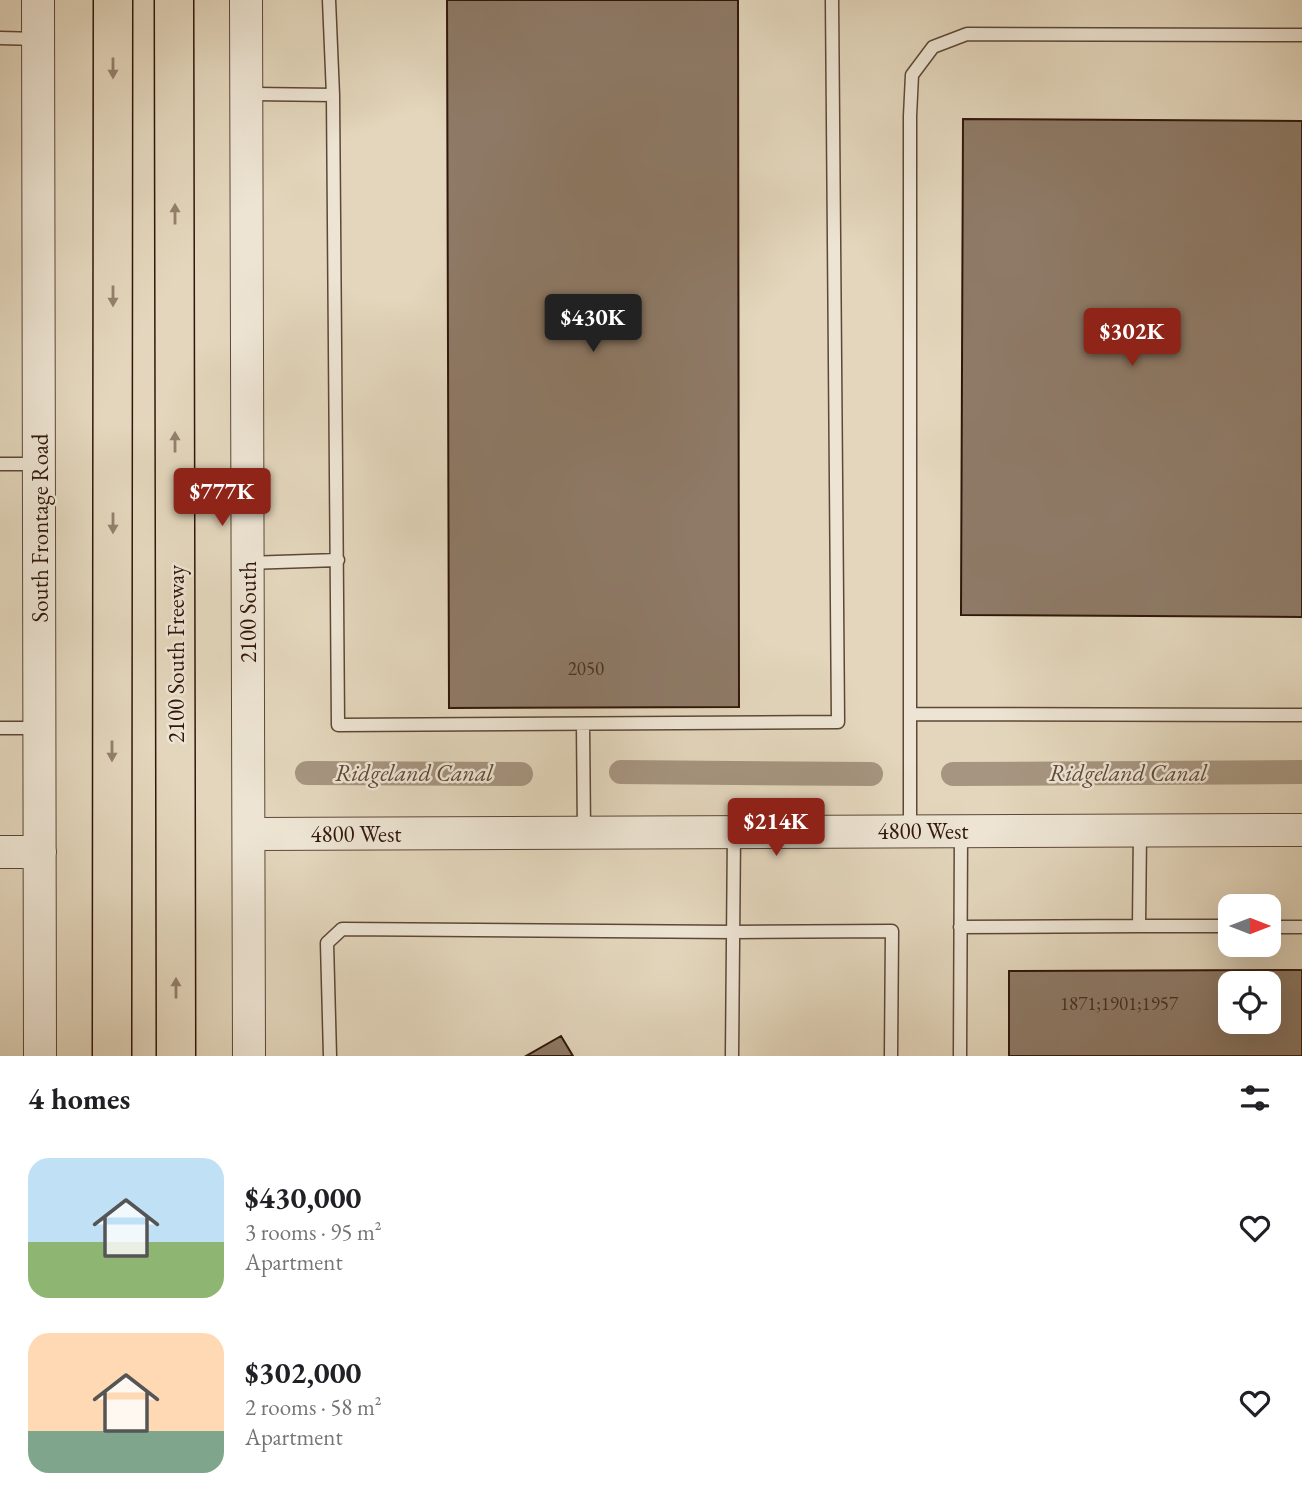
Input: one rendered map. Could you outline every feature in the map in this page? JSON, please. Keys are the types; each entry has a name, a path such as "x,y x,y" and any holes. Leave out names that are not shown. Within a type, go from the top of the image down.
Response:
{"highway":[{"path":"112,1056 113,0"},
{"name":"2100 South Freeway","path":"174,0 176,1056"}],"street":[{"name":"South Frontage Road","path":"38,0 40,1056"},
{"name":"2100 South","path":"246,0 248,1056"},
{"name":"4800 West","path":"249,834 1302,830"},
{"path":"0,852 40,852"}],"lane":[{"path":"329,0 333,95 338,725 838,722 832,0"},
{"path":"910,831 912,75 933,47 967,34 1302,35"},
{"path":"0,38 39,39"},
{"path":"246,94 333,95"},
{"path":"0,464 39,464"},
{"path":"248,563 338,560"},
{"path":"910,714 1302,715"},
{"path":"583,725 584,833"},
{"path":"0,728 40,728"},
{"path":"960,1056 961,830"},
{"path":"1139,926 1140,831"},
{"path":"732,1056 734,832"},
{"path":"960,927 1218,926"},
{"path":"1281,927 1302,927"},
{"path":"330,1056 327,943 342,929 891,931 891,1056"}],"building":[{"path":"447,0 738,0 739,707 449,708"},
{"path":"963,119 1302,121 1302,617 961,615"},
{"path":"1302,970 1302,1056 1009,1056 1009,971"},
{"path":"561,1036 573,1056 526,1056"}],"waterway":[{"name":"Ridgeland Canal","path":"621,772 871,774"},
{"name":"Ridgeland Canal","path":"953,774 1302,772"},
{"name":"Ridgeland Canal","path":"307,773 521,774"}]}
